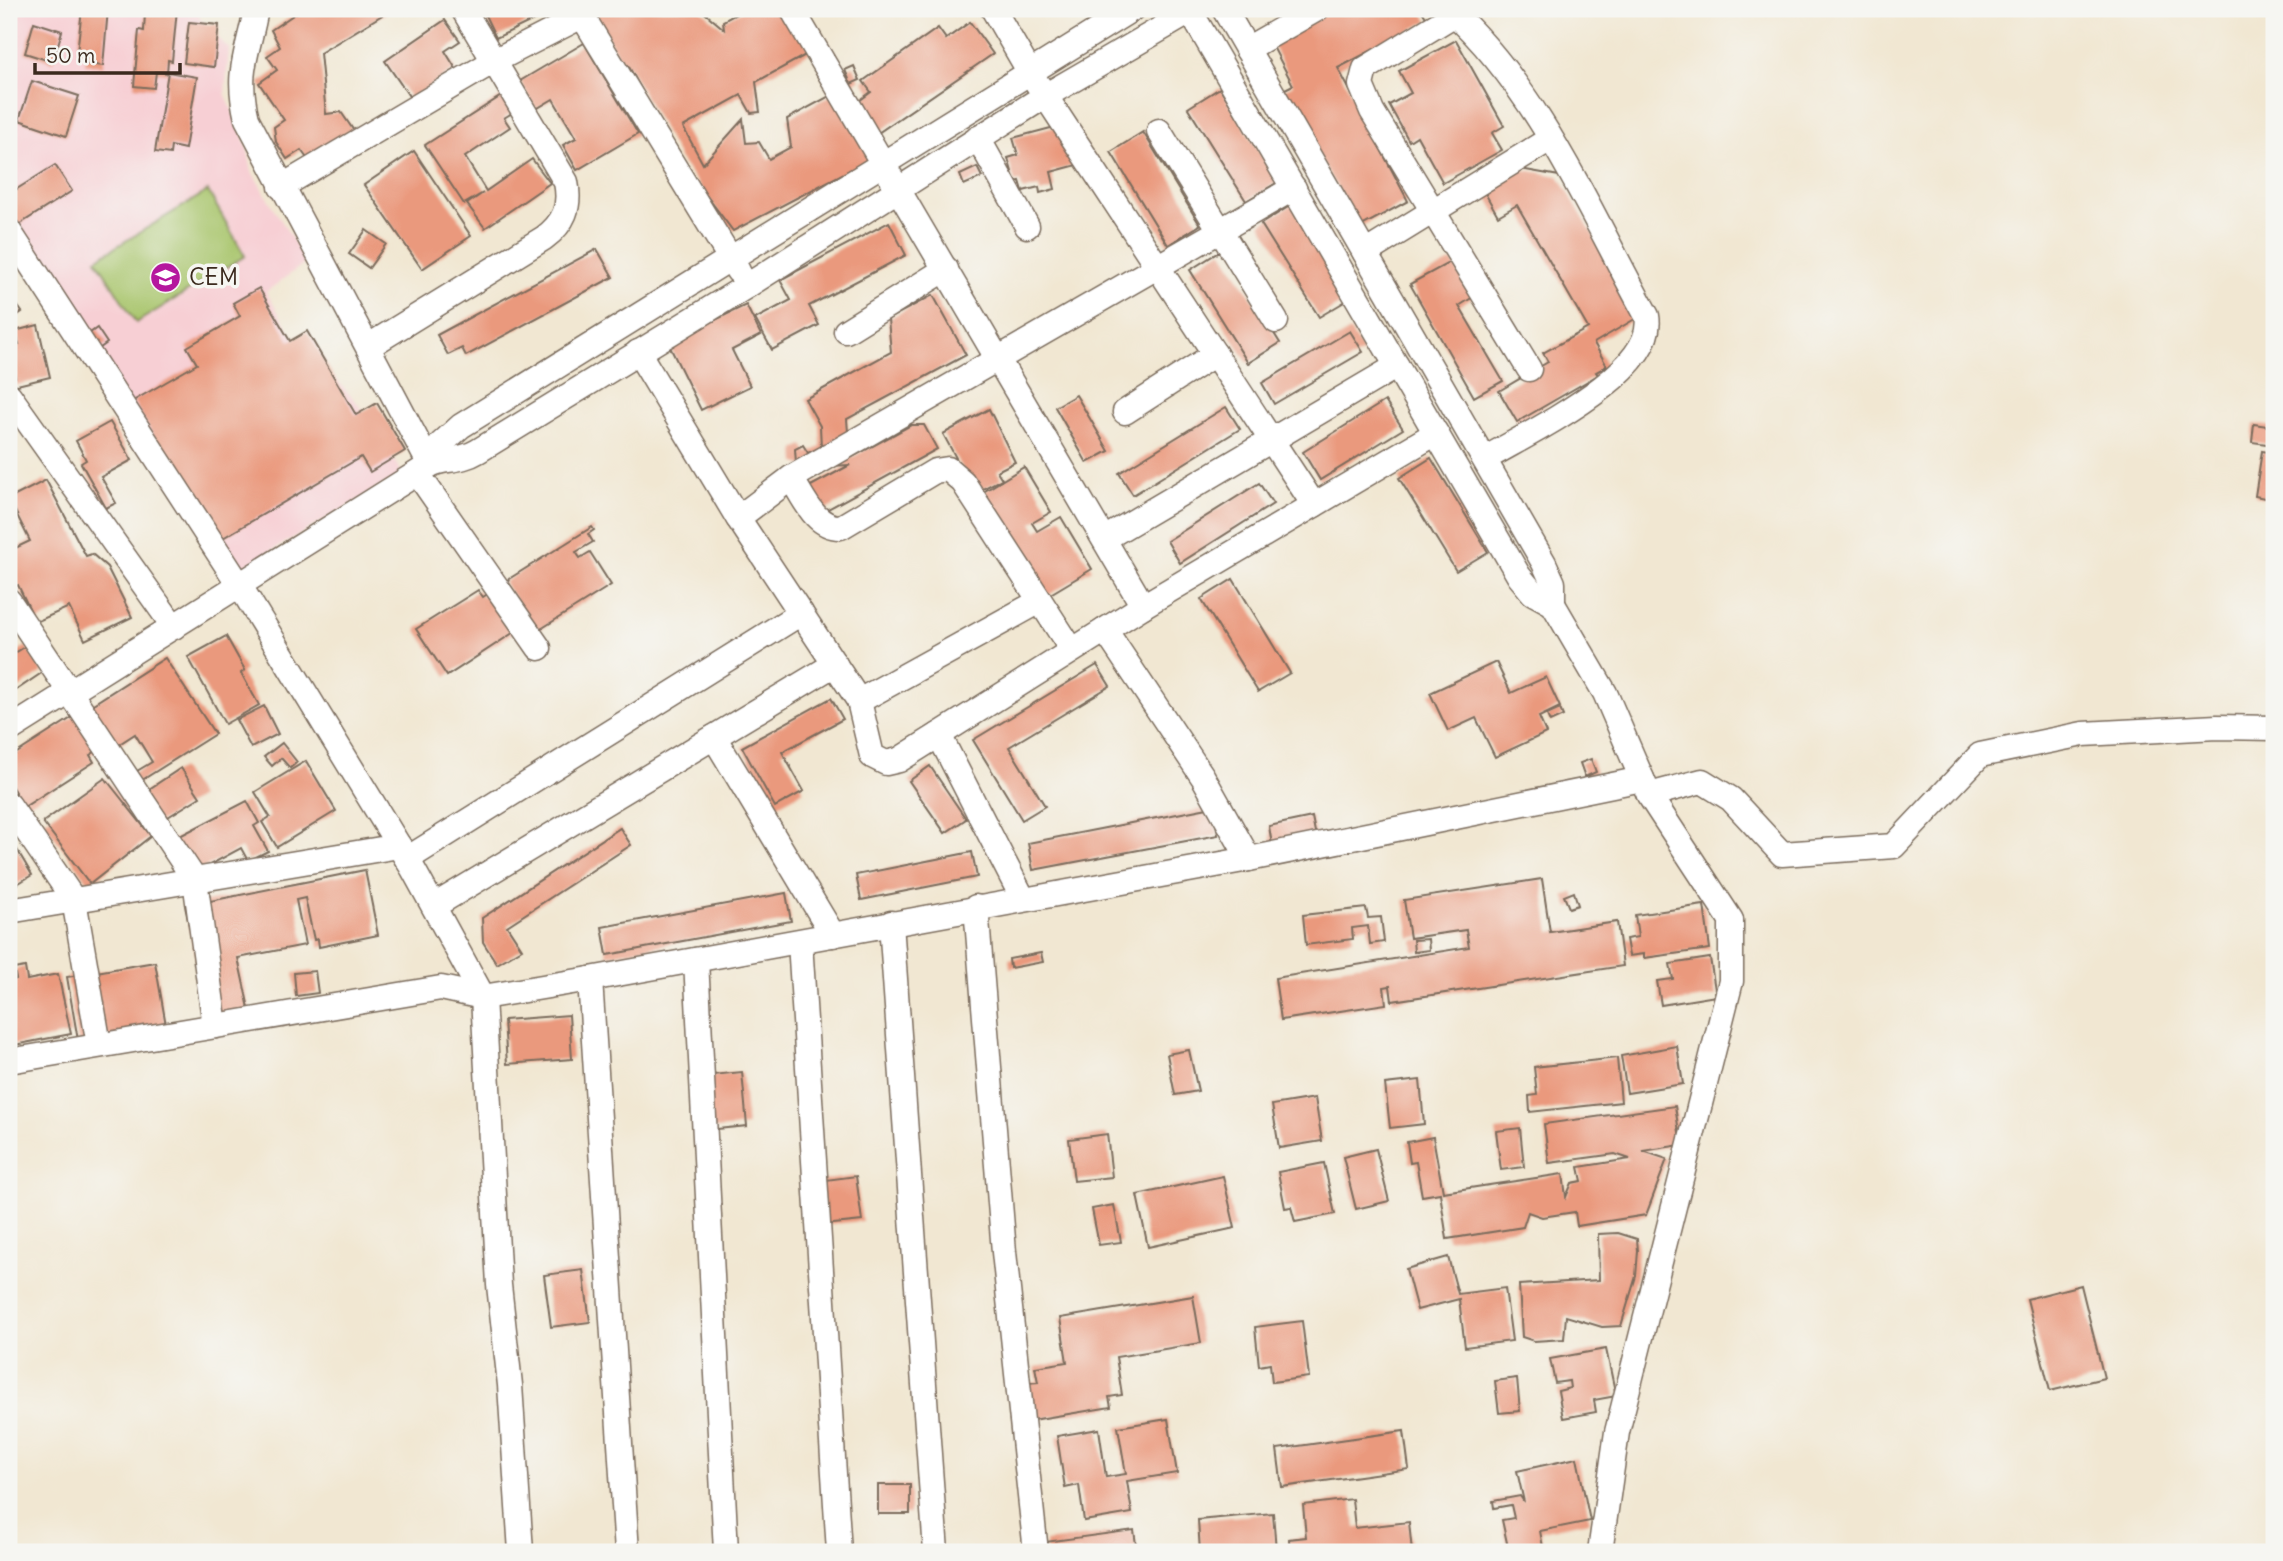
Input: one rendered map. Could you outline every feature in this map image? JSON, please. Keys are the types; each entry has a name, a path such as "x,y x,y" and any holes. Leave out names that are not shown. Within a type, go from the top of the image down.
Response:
{"street":[{"path":"257,9 241,69 240,90 247,119 281,187 369,346 428,467 539,648"},
{"path":"369,346 544,238 563,220 568,208 566,182 463,9"},
{"path":"792,9 1143,606"},
{"path":"993,9 1045,96 1314,505"},
{"path":"428,467 441,444 461,426 1132,9"},
{"path":"1224,9 1549,572 1553,604 1605,693 1646,787 1731,920 1731,981 1617,1432 1600,1552"},
{"path":"1247,49 1317,9"},
{"path":"9,730 428,467 458,461 468,456 747,286 1045,96 1192,10 1519,576 1534,593 1553,604"},
{"path":"281,187 580,12 747,286"},
{"path":"1485,459 1604,387 1636,354 1649,330 1647,316 1550,139 1491,51 1452,12 1365,69 1361,85 1372,111 1529,369"},
{"path":"1159,131 1276,321"},
{"path":"978,138 1027,226"},
{"path":"1365,253 1550,139"},
{"path":"738,518 791,478 1159,269 1294,188"},
{"path":"9,231 240,586 403,853 484,997 499,1285 510,1385 521,1552"},
{"path":"846,331 946,269"},
{"path":"638,352 738,518 859,701 872,756 886,763 899,760 1143,606 1436,433"},
{"path":"1125,412 1215,354"},
{"path":"1104,539 1273,442 1397,366"},
{"path":"11,404 174,627"},
{"path":"791,478 819,521 829,528 841,527 935,471 948,469 963,482 1072,650"},
{"path":"9,601 195,880 215,1026"},
{"path":"859,701 1040,601"},
{"path":"9,911 195,880 403,853 801,613"},
{"path":"1105,630 1203,777 1249,859"},
{"path":"434,906 835,664"},
{"path":"9,1061 441,988 484,997 1646,787 1702,781 1731,799 1782,854 1894,846 1980,755 2083,734 2217,727 2274,728"},
{"path":"939,735 1022,898"},
{"path":"714,737 833,935"},
{"path":"9,804 74,900 99,1045"},
{"path":"976,906 1004,1252 1036,1552"},
{"path":"891,923 936,1552"},
{"path":"800,942 839,1552"},
{"path":"696,960 726,1552"},
{"path":"590,979 627,1552"}],"shaded area":[{"name":"CEM","path":"9,9 199,9 200,19 229,49 225,93 247,147 252,172 306,262 266,292 297,343 313,337 331,373 358,404 403,474 235,572 9,219"}],"green space":[{"path":"208,191 245,256 136,323 96,259"}],"building":[{"path":"82,9 108,9 103,66 85,64 87,54 77,53"},
{"path":"119,9 177,9 172,61 168,60 167,73 156,72 154,88 134,86 139,30 144,31 145,13"},
{"path":"302,9 392,9 320,53 326,114 341,112 354,131 309,161 301,150 287,159 276,142 274,127 284,120 259,83 277,70 267,56 280,47 271,30"},
{"path":"482,9 541,9 544,15 496,38"},
{"path":"592,9 700,9 724,29 723,21 745,9 787,9 811,52 756,82 760,112 751,113 741,95 683,127 703,164 743,119 746,143 759,142 769,159 791,147 787,119 835,93 871,159 733,231 680,160 628,65 624,67"},
{"path":"1337,9 1421,9 1428,21 1338,68 1408,201 1360,227 1281,91 1293,85 1271,43"},
{"path":"445,20 460,41 445,51 456,69 411,99 385,61"},
{"path":"34,22 62,31 53,62 25,53"},
{"path":"189,22 219,25 214,67 184,63"},
{"path":"970,22 993,54 872,137 851,107 871,92 863,81 938,28 946,39"},
{"path":"1456,40 1504,126 1492,133 1502,150 1443,183 1417,136 1409,141 1389,105 1411,93 1399,71"},
{"path":"584,43 638,134 577,170 563,145 576,138 553,99 536,109 520,81"},
{"path":"854,66 860,80 851,84 845,70"},
{"path":"168,72 197,77 185,149 171,146 170,154 155,152"},
{"path":"32,81 79,96 66,136 19,120"},
{"path":"1220,88 1278,182 1246,201 1188,108"},
{"path":"506,93 517,110 504,118 510,127 465,157 486,191 532,159 550,183 485,228 467,204 483,193 464,204 425,145"},
{"path":"1066,124 1077,165 1051,172 1055,189 1040,193 1039,187 1023,191 1020,181 1015,182 1008,158 1018,155 1013,138"},
{"path":"1143,132 1200,225 1168,245 1111,152"},
{"path":"414,151 471,236 422,269 364,185"},
{"path":"55,165 72,191 15,227 9,217 9,194"},
{"path":"977,167 982,177 964,185 960,175"},
{"path":"1514,168 1559,176 1640,316 1594,343 1607,366 1596,372 1598,375 1517,422 1499,391 1548,362 1543,353 1588,328 1517,205 1498,216 1481,186"},
{"path":"1293,204 1351,298 1319,317 1261,224"},
{"path":"889,222 906,255 809,306 819,325 772,350 755,319 791,300 780,280"},
{"path":"366,230 386,244 369,268 349,254"},
{"path":"597,249 613,277 466,356 462,348 448,355 437,335"},
{"path":"1222,250 1280,343 1248,363 1190,270"},
{"path":"1452,261 1473,297 1459,306 1503,381 1474,397 1410,284"},
{"path":"259,288 290,341 307,331 356,415 377,403 405,451 370,472 361,457 216,542 133,401 197,364 187,347 240,316 233,303"},
{"path":"9,294 22,312 9,321"},
{"path":"933,295 966,355 847,419 849,447 846,449 851,458 911,425 924,425 937,449 808,520 794,495 850,465 809,467 796,463 795,449 803,445 808,453 821,447 820,426 805,399 891,352 888,319"},
{"path":"746,305 761,335 732,350 750,386 701,410 668,343"},
{"path":"38,325 50,377 9,387 9,379 15,377 12,365 9,366 9,347 19,344 15,331"},
{"path":"97,328 107,343 93,353 83,338"},
{"path":"1350,331 1363,352 1274,404 1262,383"},
{"path":"1076,395 1109,451 1087,463 1055,407"},
{"path":"1385,401 1403,429 1320,480 1303,452"},
{"path":"1226,407 1240,429 1133,495 1119,473"},
{"path":"989,409 1015,462 997,471 1002,479 975,493 943,434"},
{"path":"110,422 132,460 101,477 116,503 106,508 81,463 86,460 76,441"},
{"path":"2254,424 2274,427 2274,445 2252,442"},
{"path":"2262,451 2274,453 2274,500 2255,496"},
{"path":"1431,458 1488,552 1456,571 1399,478"},
{"path":"1024,467 1051,512 1032,523 1037,531 1061,517 1092,569 1047,596 980,494"},
{"path":"46,480 86,556 92,554 107,567 132,617 85,640 69,607 36,622 18,585 9,589 9,551 30,541 9,499"},
{"path":"1259,483 1273,504 1180,563 1167,541"},
{"path":"592,527 594,530 588,534 593,542 576,552 580,558 590,552 611,585 536,632 504,582"},
{"path":"1233,579 1290,673 1258,692 1201,599"},
{"path":"500,586 525,625 447,676 416,629 478,590 483,597"},
{"path":"226,636 245,670 241,673 259,705 225,724 188,657"},
{"path":"26,646 43,672 9,695 9,657"},
{"path":"165,658 215,734 128,789 122,780 152,762 135,734 110,750 106,745 90,755 94,762 24,807 9,782 9,758"},
{"path":"1496,662 1511,693 1546,677 1560,707 1539,717 1546,733 1495,757 1476,718 1448,731 1430,693"},
{"path":"1097,665 1110,686 1009,747 1045,806 1022,820 973,740"},
{"path":"831,698 843,719 782,752 804,791 775,807 742,747"},
{"path":"264,706 278,734 251,748 236,720"},
{"path":"1560,709 1563,716 1550,722 1547,715"},
{"path":"282,743 297,762 290,768 281,758 272,766 264,757"},
{"path":"1591,759 1596,772 1585,777 1580,763"},
{"path":"306,761 336,811 277,847 262,822 270,817 255,792"},
{"path":"930,766 966,819 945,833 909,781"},
{"path":"181,768 200,797 155,825 137,797"},
{"path":"105,778 151,836 90,884 43,822"},
{"path":"247,801 259,823 254,826 268,851 248,861 241,848 193,874 172,840"},
{"path":"1213,807 1218,835 1033,870 1028,843"},
{"path":"1312,817 1316,837 1272,845 1269,826"},
{"path":"620,828 631,845 507,926 522,949 497,964 483,942 482,918"},
{"path":"9,836 32,875 9,889"},
{"path":"972,852 977,877 861,900 856,875"},
{"path":"365,870 378,935 319,947 318,939 314,940 305,898 296,900 305,945 238,958 250,1013 209,1022 185,906"},
{"path":"1542,879 1550,932 1617,922 1623,966 1392,1001 1390,986 1384,987 1386,1004 1281,1020 1275,978 1469,947 1466,930 1410,938 1404,900"},
{"path":"1574,892 1578,905 1569,908 1564,896"},
{"path":"786,893 791,921 607,955 602,927"},
{"path":"1704,905 1710,949 1644,958 1644,954 1629,956 1626,939 1638,937 1635,915"},
{"path":"1366,908 1368,918 1381,917 1384,942 1370,944 1368,926 1352,928 1353,939 1306,945 1303,915"},
{"path":"1428,939 1429,950 1414,952 1413,940"},
{"path":"1041,953 1043,962 1010,968 1009,959"},
{"path":"1710,958 1716,996 1661,1005 1657,981 1673,979 1670,964"},
{"path":"155,962 167,1031 79,1046 67,977"},
{"path":"25,967 27,980 58,974 71,1034 9,1046 9,981 16,979 14,969"},
{"path":"315,971 318,993 296,996 294,973"},
{"path":"569,1015 572,1059 507,1064 504,1020"},
{"path":"1677,1046 1683,1084 1627,1093 1621,1056"},
{"path":"1189,1050 1198,1091 1175,1095 1167,1054"},
{"path":"1617,1058 1621,1102 1530,1112 1529,1096 1537,1095 1534,1067"},
{"path":"742,1072 747,1126 697,1131 692,1077"},
{"path":"1420,1080 1424,1124 1390,1128 1385,1084"},
{"path":"1315,1098 1322,1141 1279,1148 1272,1105"},
{"path":"1675,1106 1681,1145 1643,1151 1667,1159 1646,1215 1577,1226 1575,1212 1542,1217 1528,1212 1523,1227 1447,1239 1440,1193 1422,1196 1416,1162 1410,1163 1407,1142 1433,1137 1443,1192 1563,1174 1566,1197 1572,1183 1582,1181 1579,1167 1630,1159 1615,1154 1549,1163 1544,1124"},
{"path":"1520,1128 1524,1167 1501,1170 1496,1131"},
{"path":"1107,1134 1112,1177 1074,1181 1069,1139"},
{"path":"1376,1149 1389,1201 1356,1209 1343,1157"},
{"path":"1324,1163 1335,1214 1295,1222 1291,1207 1285,1208 1278,1172"},
{"path":"856,1176 862,1221 824,1225 818,1181"},
{"path":"1223,1176 1235,1228 1148,1247 1137,1195"},
{"path":"1114,1205 1121,1242 1099,1245 1092,1209"},
{"path":"1618,1233 1637,1239 1638,1251 1636,1276 1621,1326 1602,1327 1566,1316 1564,1339 1534,1341 1522,1337 1519,1285 1599,1280 1598,1234"},
{"path":"1448,1257 1458,1294 1505,1288 1512,1341 1465,1347 1459,1299 1417,1310 1406,1269"},
{"path":"583,1270 590,1322 551,1327 544,1275"},
{"path":"2081,1285 2104,1378 2050,1391 2027,1299"},
{"path":"1193,1296 1201,1343 1116,1357 1122,1395 1109,1397 1111,1407 1032,1420 1026,1383 1038,1382 1035,1367 1067,1362 1060,1318"},
{"path":"1302,1321 1309,1377 1272,1382 1270,1364 1259,1366 1255,1327"},
{"path":"1606,1349 1616,1396 1594,1400 1596,1412 1563,1418 1558,1391 1570,1388 1569,1381 1555,1383 1550,1359"},
{"path":"1517,1378 1520,1411 1499,1413 1495,1381"},
{"path":"1168,1419 1177,1473 1127,1481 1132,1513 1084,1521 1079,1485 1065,1488 1057,1436 1099,1429 1106,1477 1126,1474 1118,1427"},
{"path":"1404,1431 1409,1469 1282,1487 1277,1449"},
{"path":"1577,1458 1590,1521 1540,1531 1543,1547 1509,1552 1502,1520 1514,1518 1511,1505 1494,1508 1493,1501 1520,1496 1524,1502 1517,1471"},
{"path":"878,1485 910,1485 910,1514 878,1514"},
{"path":"1352,1499 1355,1528 1409,1522 1412,1552 1290,1552 1289,1539 1306,1537 1303,1505"},
{"path":"1273,1513 1276,1550 1200,1552 1198,1520"},
{"path":"1134,1530 1137,1552 1047,1552 1045,1542"},
{"path":"1474,1546 1474,1552 1462,1552 1461,1548"}],"place":[{"name":"CEM","path":"166,277"}]}
